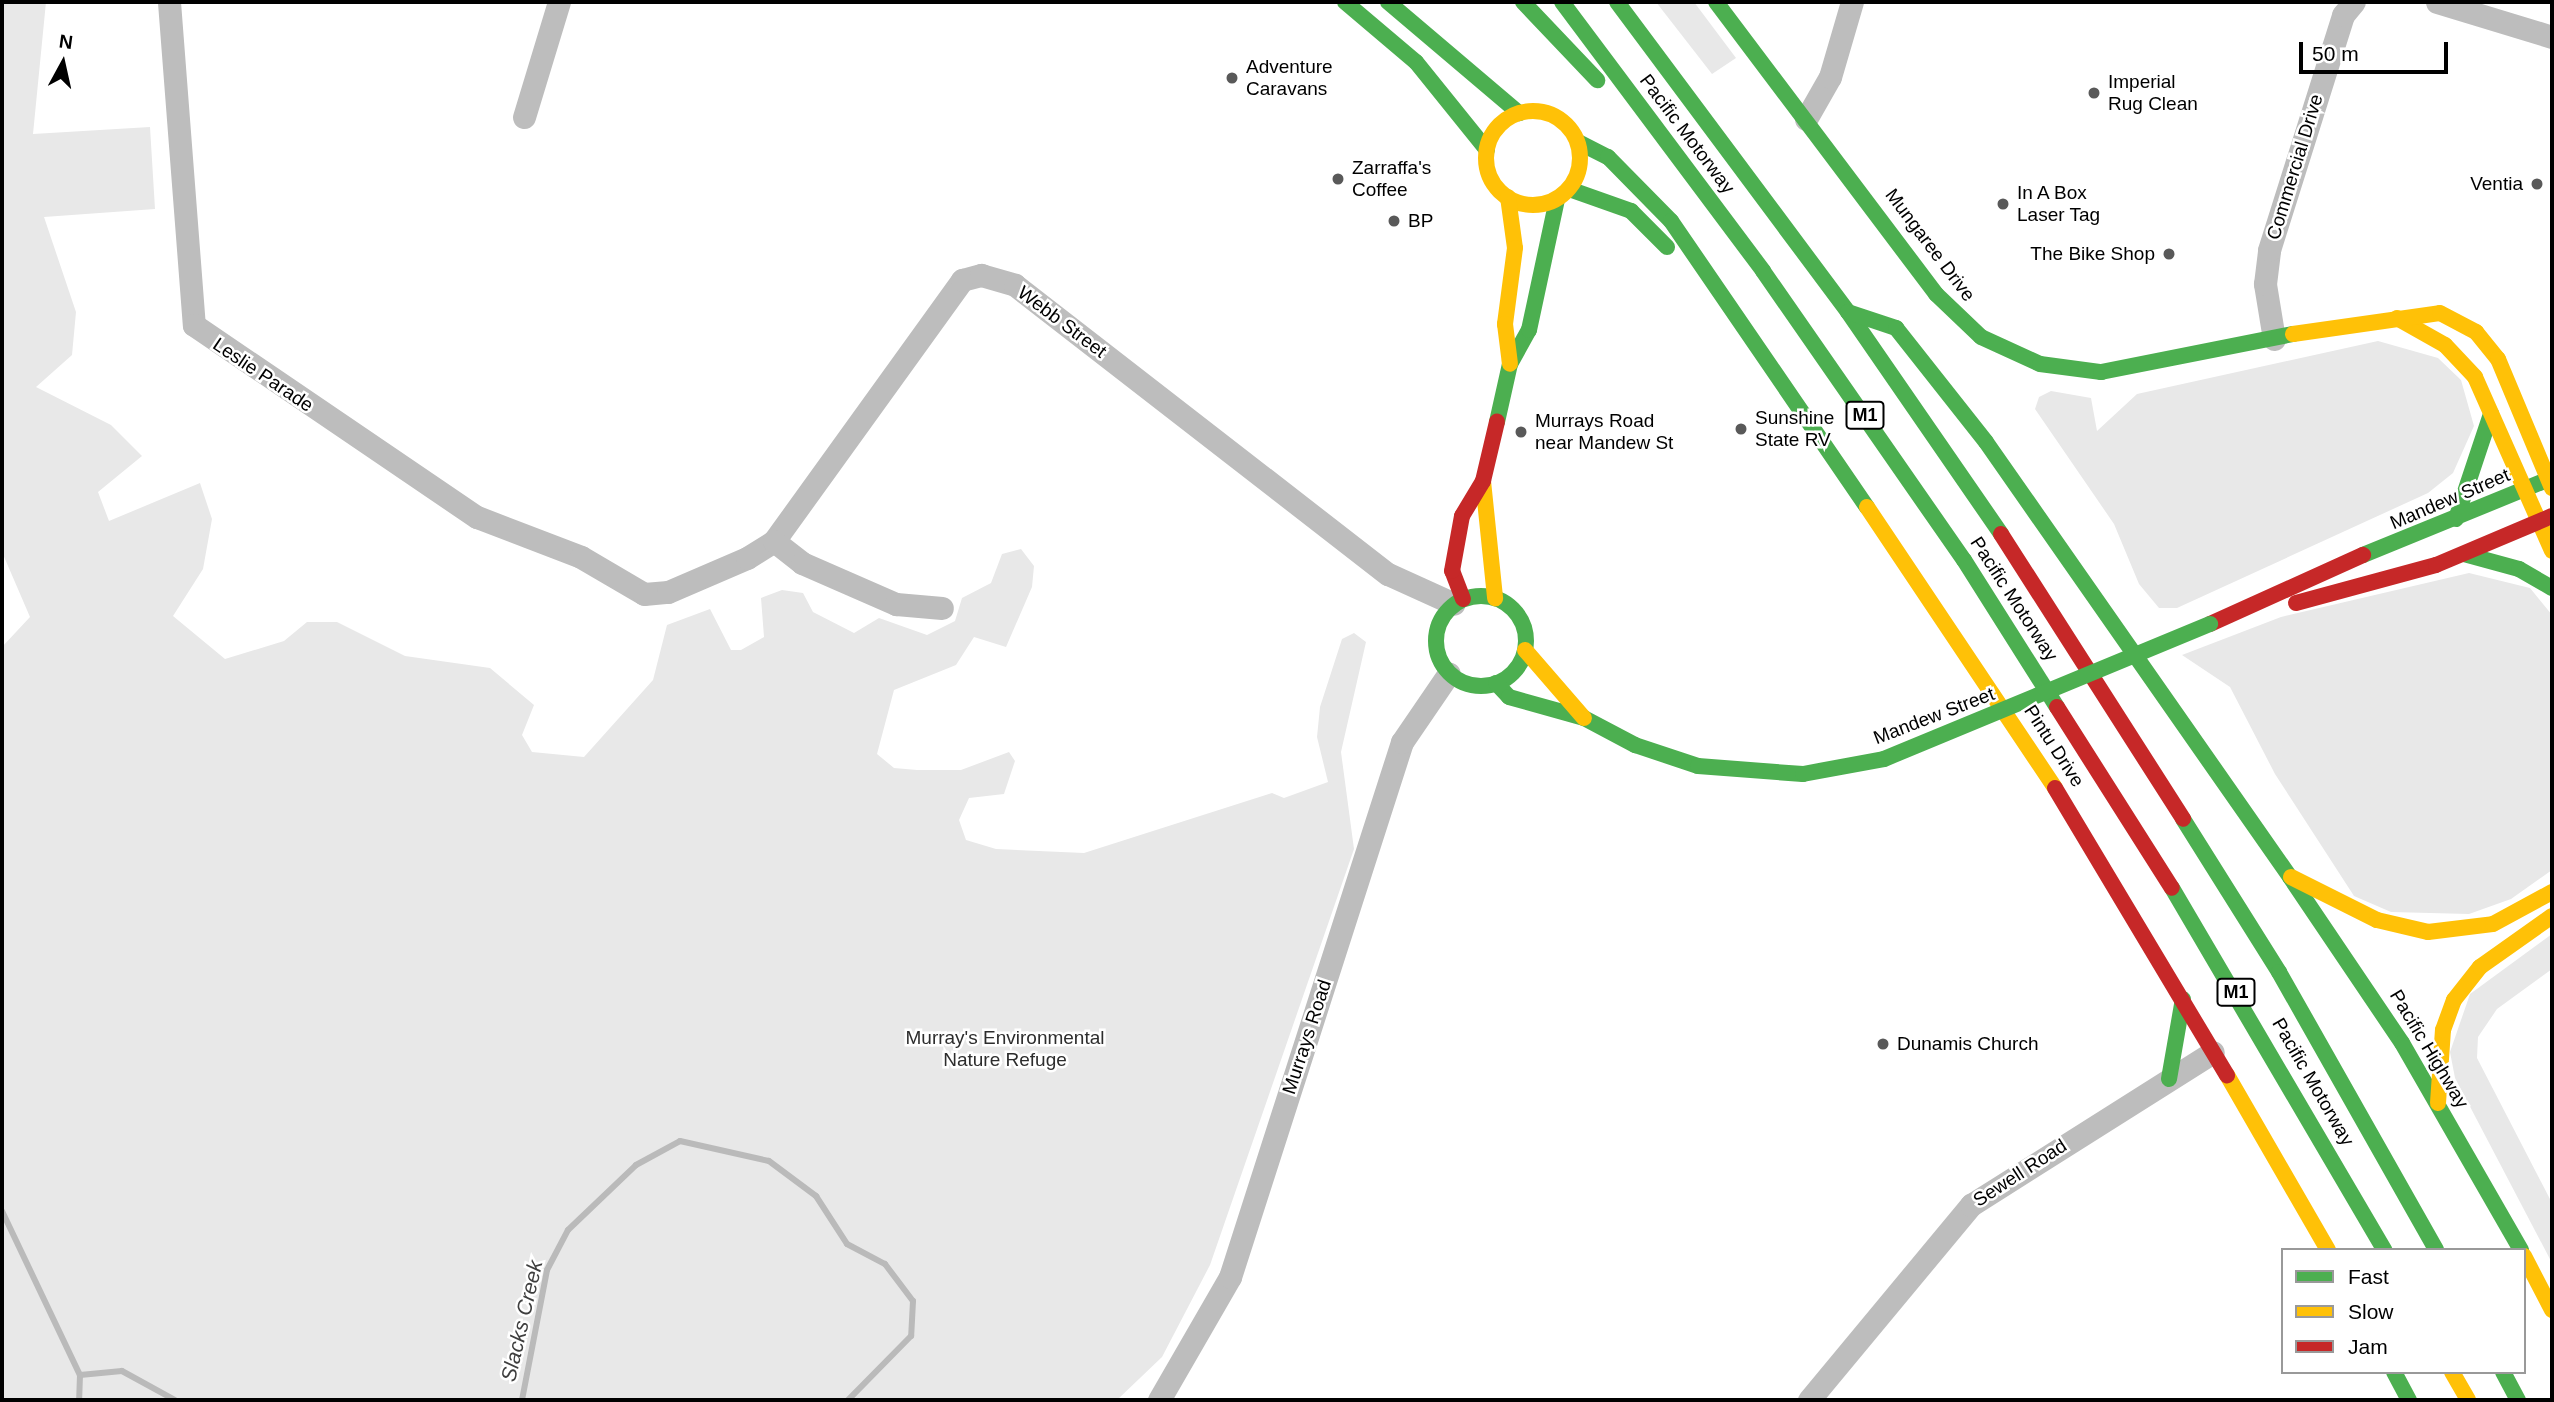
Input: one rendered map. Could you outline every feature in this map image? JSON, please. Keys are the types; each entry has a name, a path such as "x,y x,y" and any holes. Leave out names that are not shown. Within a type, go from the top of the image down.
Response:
{"main road":[{"path":"1345,2 1416,62 1487,150"},
{"path":"1388,2 1519,113"},
{"path":"1523,2 1587,75 1636,100"},
{"name":"Pacific Motorway","path":"1562,2 1636,100 1964,560 2227,975 2383,1248"},
{"name":"Pacific Motorway","path":"1617,2 1848,312 2151,764 2279,972 2435,1248"},
{"name":"Mungaree Drive","path":"1716,2 1944,304 2002,349 2051,367 2101,372 2274,339 2440,313 2476,332 2504,370 2551,482"},
{"path":"1458,602 1452,571 1462,516 1483,481 1510,364 1530,330 1563,194 1580,167 1578,142 1547,113 1519,113 1498,127 1487,150 1490,177 1508,197 1532,205 1563,194"},
{"name":"Pintu Drive","path":"1578,142 1608,158 1659,206 1712,288 2038,758 2183,999 2327,1248"},
{"name":"Pintu Drive","path":"1563,194 1631,211 1685,269 1712,288"},
{"path":"1508,197 1515,248 1505,324 1510,364"},
{"name":"Pacific Highway","path":"1848,312 1896,328 1986,442 2290,877 2438,1103 2520,1248"},
{"path":"2397,318 2460,358 2491,414 2525,490 2546,519 2552,551"},
{"path":"2456,519 2491,414"},
{"path":"2526,426 2552,438"},
{"path":"1483,481 1495,598 1523,625 1525,650 1509,676 1496,683 1471,685 1448,673 1435,645 1437,629 1458,602 1495,598"},
{"name":"Mandew Street","path":"2210,624 2232,608 2525,490 2551,482"},
{"name":"Mandew Street","path":"1496,683 1509,697 1584,718 1658,755 1737,772 1803,774 1884,759 2210,624 2393,579 2465,554 2546,519"},
{"path":"2465,554 2519,569 2552,588"},
{"name":"Mandew Street","path":"1525,650 1584,718"},
{"path":"2290,877 2377,920 2428,932 2493,924 2552,892"},
{"path":"2438,1103 2443,1030 2454,1000 2480,967 2552,916"},
{"path":"2169,1079 2183,999"},
{"path":"2526,1260 2552,1310"},
{"path":"2395,1374 2409,1400"},
{"path":"2453,1374 2468,1400"},
{"path":"2504,1374 2518,1400"}],"street":[{"name":"Leslie Parade","path":"169,2 194,325 448,500 581,557"},
{"path":"524,117 559,2"},
{"path":"1806,119 1830,77 1852,2"},
{"name":"Commercial Drive","path":"2274,339 2265,284 2269,250 2343,16 2354,2"},
{"path":"2437,2 2552,37"},
{"name":"Webb Street","path":"581,557 644,594 668,592 774,541 962,280 981,275 1015,285 1388,574 1458,602"},
{"path":"774,541 802,563 896,604 942,608"},
{"name":"Murrays Road","path":"1159,1400 1230,1278 1402,742 1448,673"},
{"name":"Sewell Road","path":"1809,1400 1970,1205 2213,1052"}],"green space":[{"name":"Murray's Environmental Nature Refuge","path":"2,2 46,2 33,134 150,127 155,209 44,217 76,312 72,355 36,387 111,425 142,456 98,492 109,521 200,483 212,519 203,569 173,616 225,659 284,641 307,622 337,622 405,656 490,668 534,705 522,735 532,752 584,757 653,680 667,625 710,609 731,650 741,650 764,637 761,598 782,590 803,593 813,612 854,633 879,618 927,635 955,621 962,598 991,583 1002,554 1021,549 1034,566 1032,587 1006,647 974,637 956,665 894,690 877,754 894,768 961,770 1009,752 1015,761 1004,794 969,798 959,820 966,840 996,849 1084,853 1272,793 1284,798 1328,782 1317,737 1320,707 1342,639 1354,633 1366,642 1341,752 1354,849 1210,1265 1162,1357 1117,1400 2,1400 2,647 30,617 2,552"},
{"path":"1656,2 1694,2 1736,58 1712,74"},
{"path":"2378,341 2438,358 2461,380 2474,426 2453,473 2428,493 2177,608 2159,608 2139,584 2114,524 2035,409 2039,397 2051,391 2091,398 2097,431 2137,394"},
{"path":"2469,573 2530,588 2552,615 2552,870 2511,899 2469,914 2391,912 2354,896 2275,774 2230,687 2182,655 2281,617"},
{"path":"2552,934 2552,969 2497,1009 2478,1037 2477,1058 2552,1203 2552,1263 2455,1078 2450,1052 2470,994"}],"waterway":[{"name":"Slacks Creek","path":"522,1400 547,1270 568,1230 636,1165 680,1141 769,1161 816,1196 847,1244 885,1264 913,1301 911,1336 848,1400"},
{"name":"Slacks Creek","path":"2,1211 80,1375 79,1400"},
{"path":"80,1375 122,1371 175,1400"}],"traffic: fast":[{"path":"1345,2 1416,62 1487,150"},
{"path":"1388,2 1519,113"},
{"path":"1523,2 1597,80"},
{"path":"1562,2 1763,271 1964,560 2057,707"},
{"path":"1617,2 1848,312 2001,534"},
{"path":"1716,2 1936,294 1981,337 2040,364 2101,372 2293,334"},
{"path":"1578,142 1608,157 1671,221 1867,507"},
{"path":"1569,189 1631,211 1667,247"},
{"path":"1497,422 1510,364 1529,330 1557,199"},
{"path":"1848,312 1896,328 1986,442 2290,877"},
{"path":"2456,519 2491,414"},
{"path":"2363,555 2552,478"},
{"path":"2464,554 2519,569 2552,588"},
{"path":"1481,596 1498,600 1513,609 1522,624 1526,641 1522,658 1513,673 1498,682 1481,686 1464,682 1449,673 1440,658 1436,641 1440,624 1449,609 1464,600 1481,596"},
{"path":"1884,759 2210,624"},
{"path":"1496,683 1509,697 1584,718 1635,745 1698,766 1803,774 1884,759"},
{"path":"2183,819 2279,972 2435,1248"},
{"path":"2290,877 2402,1043 2520,1248"},
{"path":"2172,888 2383,1248"},
{"path":"2169,1079 2183,999"},
{"path":"2395,1374 2409,1400"},
{"path":"2504,1374 2518,1400"}],"traffic: slow":[{"path":"1533,111 1551,115 1566,125 1576,140 1580,158 1576,176 1566,191 1551,201 1533,205 1515,201 1500,191 1490,176 1486,158 1490,140 1500,125 1515,115 1533,111"},
{"path":"1508,197 1515,248 1505,324 1510,364"},
{"path":"2293,334 2440,313 2476,332 2498,359 2552,488"},
{"path":"2397,318 2445,345 2475,377 2552,551"},
{"path":"1483,481 1495,598"},
{"path":"1867,507 2055,788"},
{"path":"1525,650 1584,718"},
{"path":"2291,877 2377,920 2428,932 2493,924 2552,892"},
{"path":"2438,1103 2443,1030 2454,1000 2480,967 2552,916"},
{"path":"2227,1075 2327,1248"},
{"path":"2526,1260 2552,1310"},
{"path":"2453,1374 2468,1400"}],"traffic: jam":[{"path":"1463,599 1452,571 1462,516 1483,481 1497,422"},
{"path":"2296,603 2436,565 2552,516"},
{"path":"2001,534 2183,819"},
{"path":"2210,624 2363,555"},
{"path":"2057,707 2172,888"},
{"path":"2055,788 2227,1075"}],"place":[{"name":"Adventure Caravans","path":"1232,78"},
{"name":"Imperial Rug Clean","path":"2094,93"},
{"name":"Zarraffa's Coffee","path":"1338,179"},
{"name":"Ventia","path":"2537,184"},
{"name":"In A Box Laser Tag","path":"2003,204"},
{"name":"BP","path":"1394,221"},
{"name":"The Bike Shop","path":"2169,254"},
{"name":"Sunshine State RV","path":"1741,429"},
{"name":"Murrays Road near Mandew St","path":"1521,432"},
{"name":"Dunamis Church","path":"1883,1044"}]}
